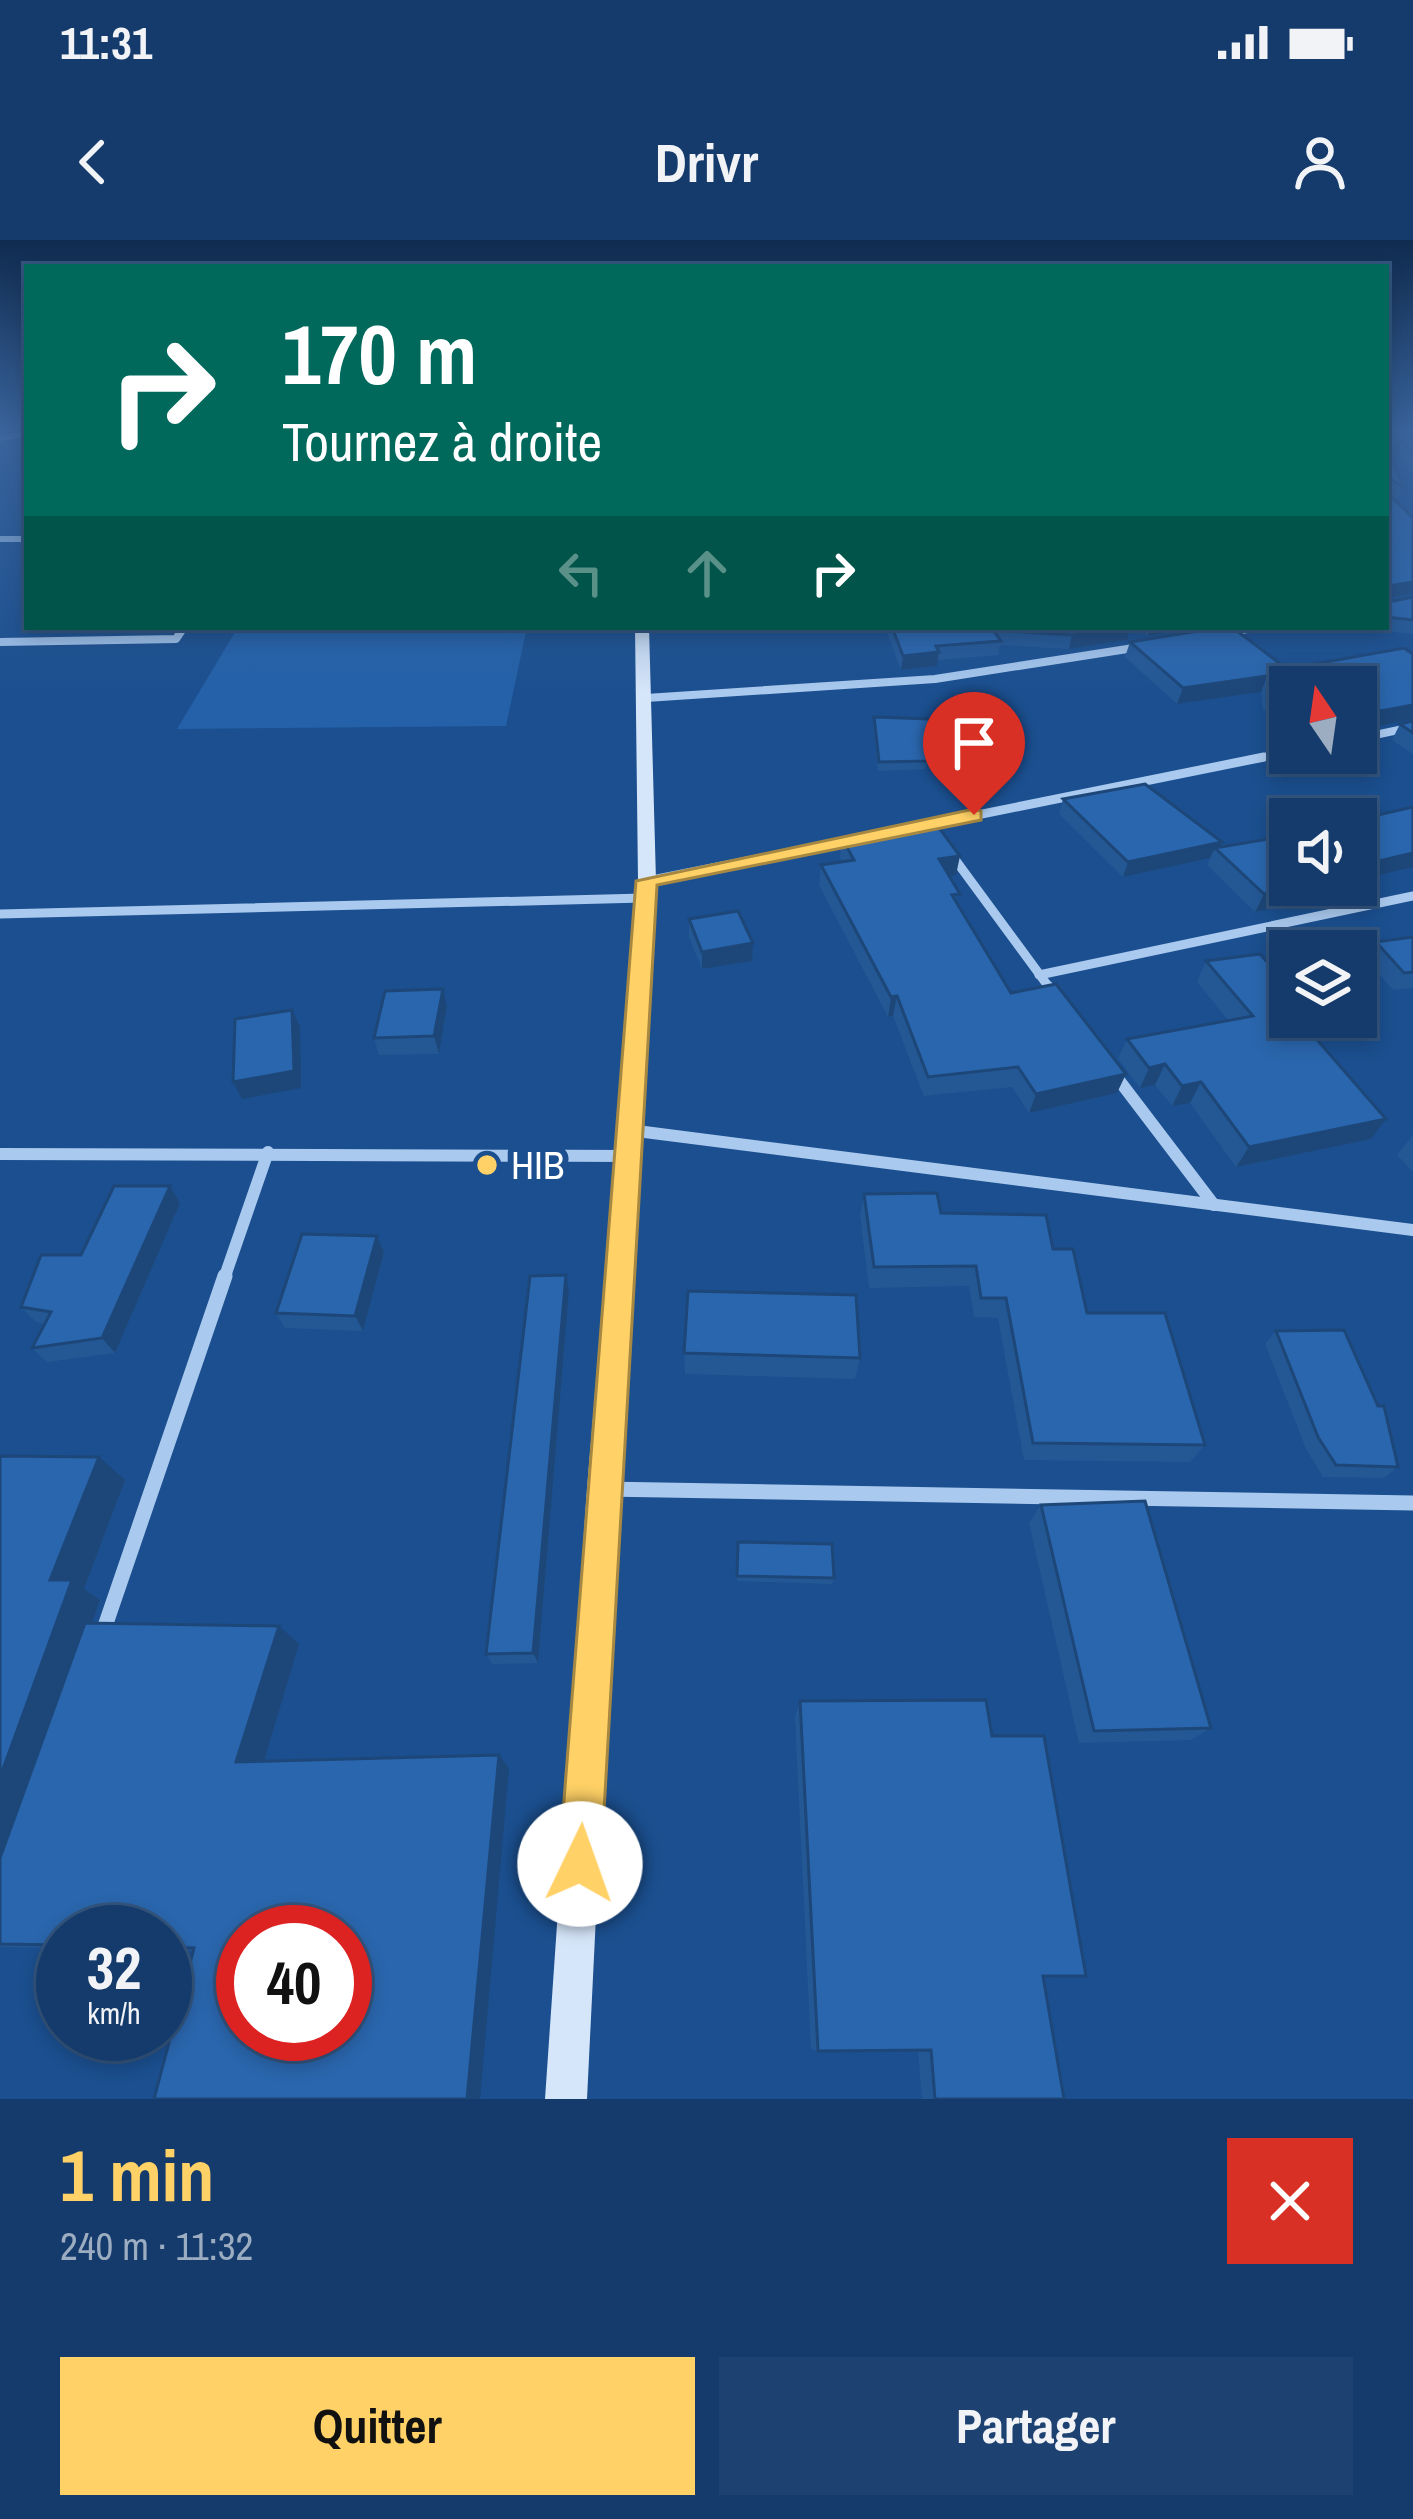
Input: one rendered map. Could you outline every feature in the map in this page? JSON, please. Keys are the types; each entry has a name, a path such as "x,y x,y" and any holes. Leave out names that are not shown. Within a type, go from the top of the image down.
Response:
{"street":[{"path":"0,643 176,639 182,630"},
{"path":"566,2099 602,1490 646,890 642,630"},
{"path":"1214,634 1239,630"},
{"path":"646,698 935,679 1146,645 1135,636"},
{"path":"1377,735 1413,727"},
{"path":"0,914 646,890 928,824 1269,756"},
{"path":"928,824 1066,1010"},
{"path":"1039,975 1413,896"},
{"path":"1106,1064 1214,1204"},
{"path":"0,1154 627,1143 1214,1204 1413,1230"},
{"path":"92,1664 268,1152"},
{"path":"602,1490 1413,1503"}],"shaded area":[{"path":"236,630 526,630 506,726 177,729"}],"building":[{"path":"1389,518 1413,518 1413,582 1389,586"},
{"path":"1413,597 1413,620 1389,617 1389,598"},
{"path":"893,630 993,630 1001,641 936,646 939,652 903,656"},
{"path":"993,630 1105,630 1072,635"},
{"path":"1236,630 1283,666 1269,666 1269,689 1267,676 1183,688 1130,642"},
{"path":"1404,648 1413,654 1413,705 1377,708 1377,666 1304,666"},
{"path":"874,717 930,719 927,761 879,762"},
{"path":"1145,784 1222,842 1128,862 1063,799"},
{"path":"1413,807 1413,853 1377,859 1377,815"},
{"path":"937,825 960,856 939,859 960,894 952,895 1011,993 1056,984 1126,1074 1036,1094 1018,1067 928,1077 897,996 891,997 821,865 854,860 842,838"},
{"path":"1268,839 1269,893 1264,894 1215,848"},
{"path":"738,911 753,943 702,952 689,919"},
{"path":"1413,937 1413,972 1404,973 1377,942"},
{"path":"1260,954 1269,964 1269,1038 1316,1038 1386,1119 1249,1147 1201,1082 1182,1086 1165,1064 1149,1068 1127,1039 1253,1016 1206,961"},
{"path":"443,989 434,1036 374,1038 385,991"},
{"path":"292,1010 294,1071 233,1082 235,1019"},
{"path":"114,1186 170,1186 102,1338 32,1348 51,1312 21,1307 41,1255 81,1255"},
{"path":"937,1193 941,1213 1046,1215 1053,1249 1073,1249 1087,1313 1165,1313 1205,1445 1033,1443 1006,1298 981,1298 976,1266 874,1267 864,1194"},
{"path":"302,1234 377,1236 355,1316 276,1313"},
{"path":"566,1275 533,1653 486,1654 530,1276"},
{"path":"688,1291 856,1295 860,1358 684,1353"},
{"path":"1344,1330 1378,1406 1384,1406 1398,1467 1336,1465 1318,1437 1276,1331"},
{"path":"0,1456 99,1457 50,1580 72,1580 0,1777"},
{"path":"1145,1501 1211,1728 1094,1731 1041,1505"},
{"path":"738,1542 832,1544 834,1578 737,1576"},
{"path":"85,1623 279,1626 236,1762 499,1755 467,2099 154,2099 164,2061 192,2061 192,1905 36,1905 36,1945 0,1944 0,1858"},
{"path":"986,1700 992,1736 1044,1736 1086,1976 1043,1976 1064,2099 935,2099 931,2050 818,2051 800,1701"}],"place":[{"name":"HIB","path":"487,1165"}],"route":[{"path":"580,1864 647,881 974,815"}]}
